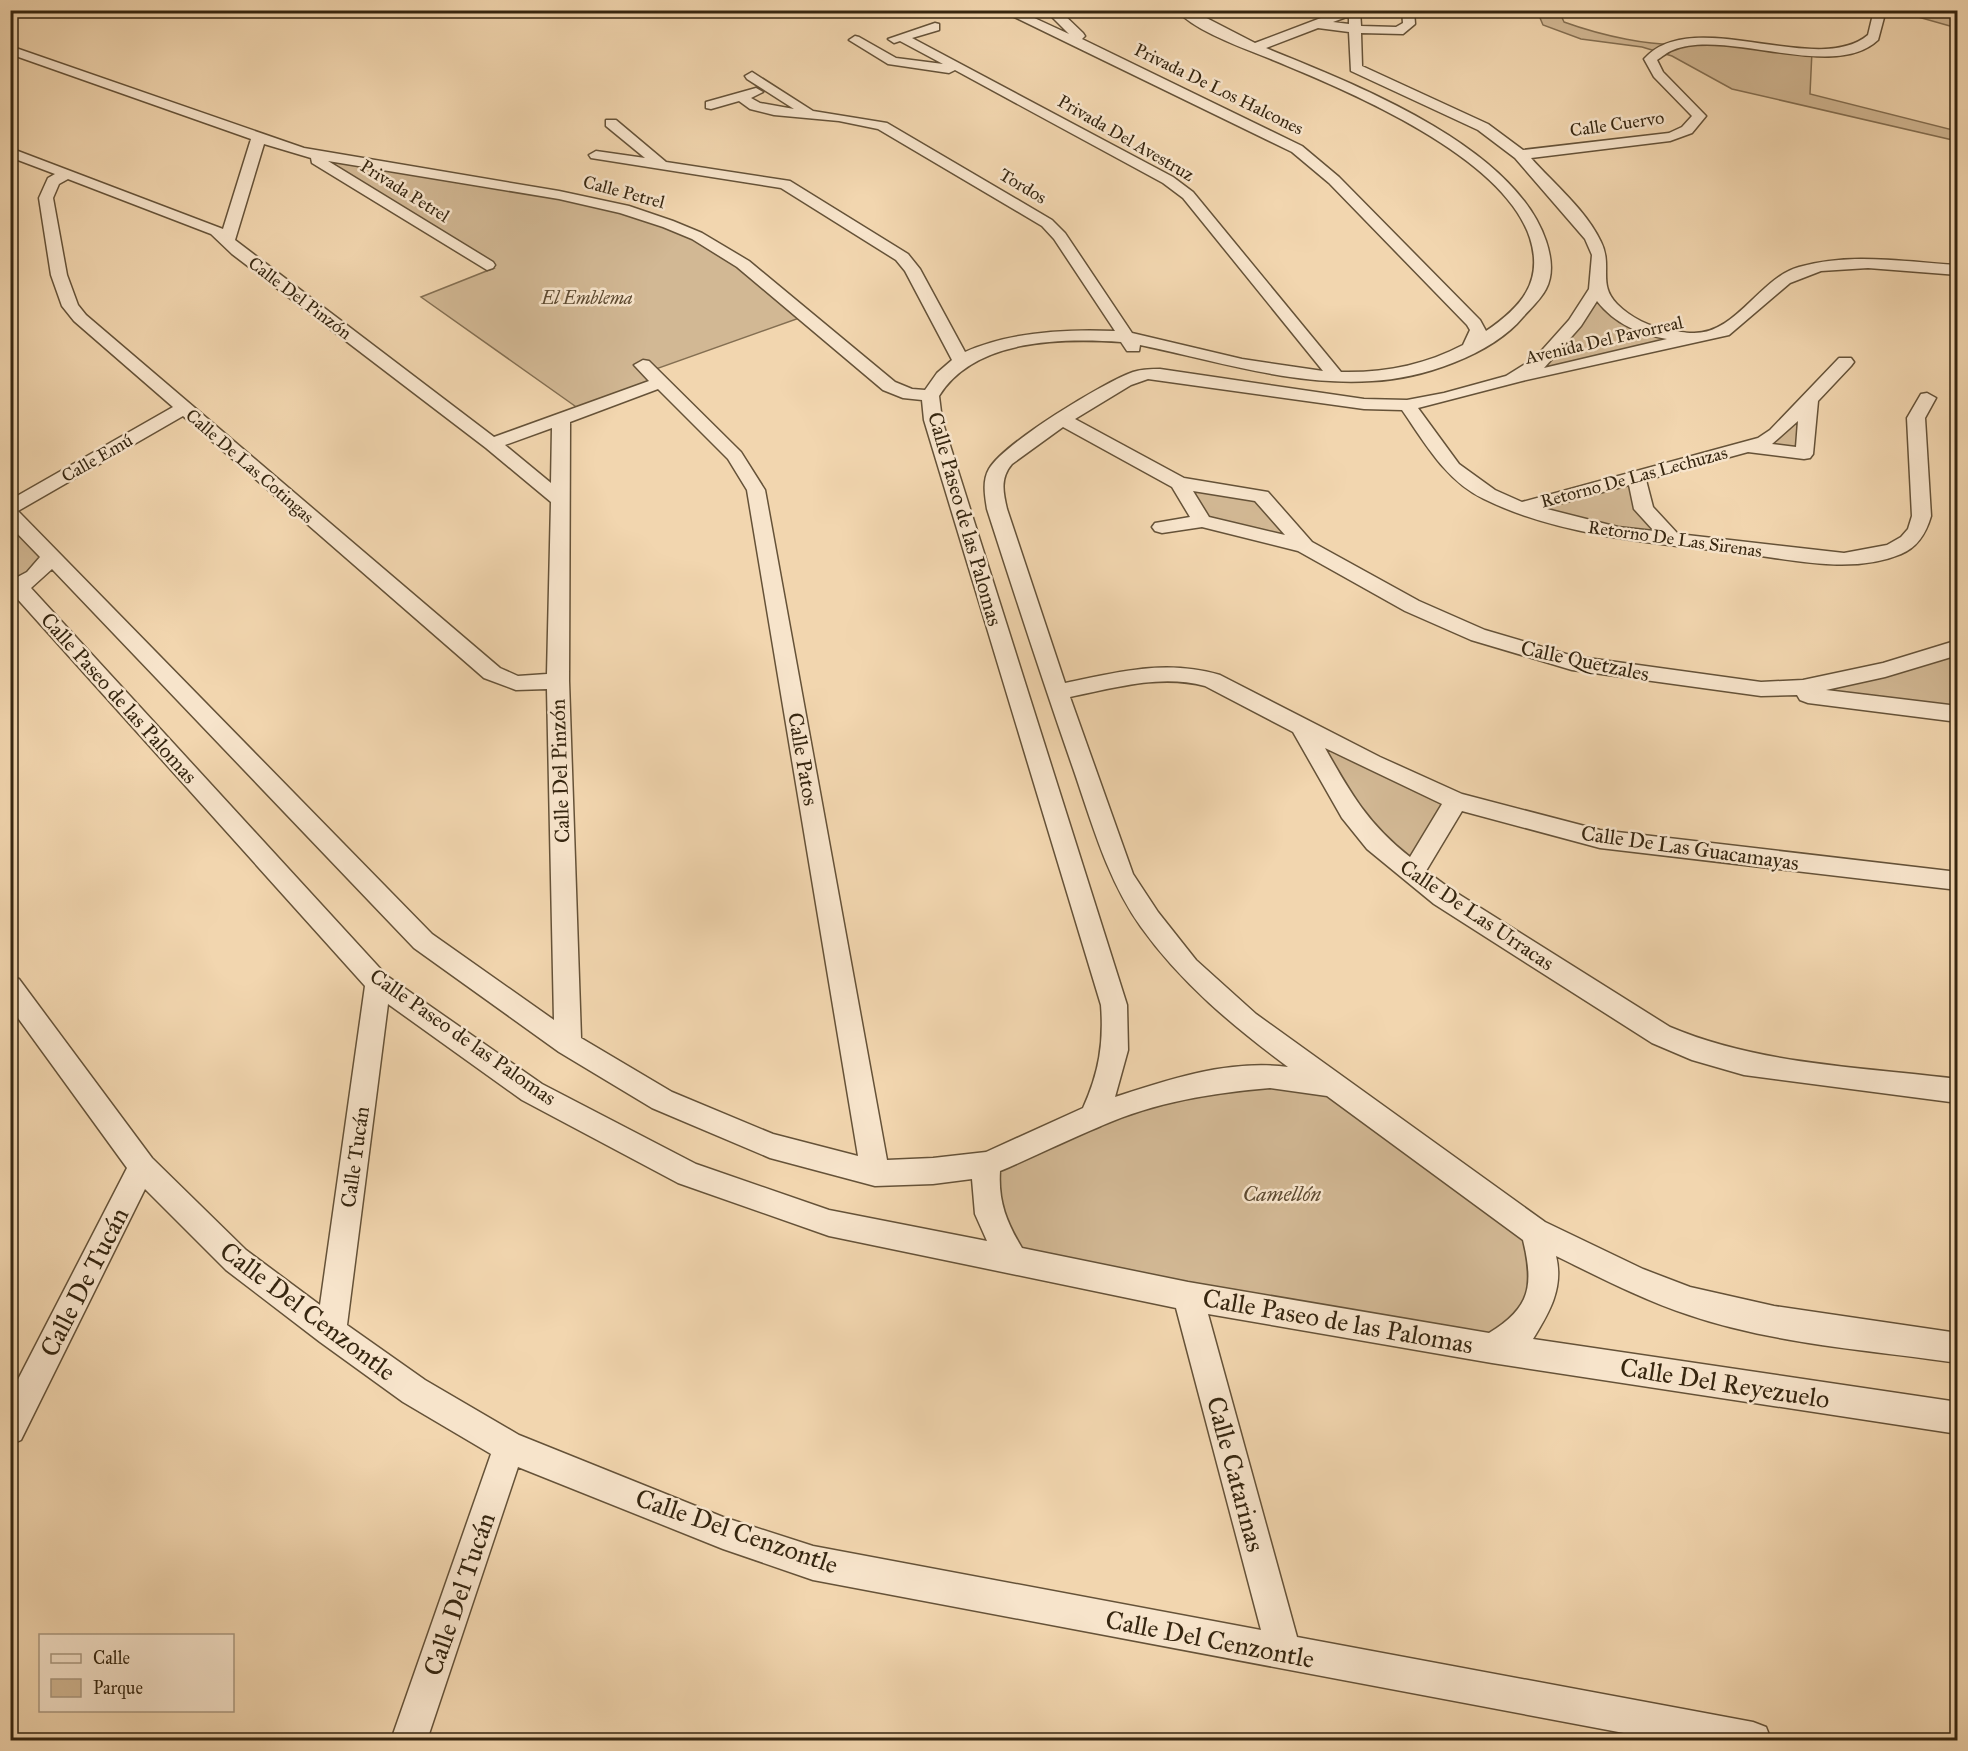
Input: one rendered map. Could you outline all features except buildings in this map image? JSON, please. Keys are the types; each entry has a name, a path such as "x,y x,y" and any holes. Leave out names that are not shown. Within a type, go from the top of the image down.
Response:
{"street":[{"name":"Privada De Los Halcones","path":"1006,10 1091,48 1297,149 1334,180 1452,299 1478,330 1469,349"},
{"name":"Privada De Los Halcones","path":"1051,10 1091,48"},
{"name":"Calle Paseo de las Palomas","path":"1093,1116 1112,1074 1117,1042 1113,1005 933,420 930,396 942,378 961,360 997,348 1085,336 1125,338 1258,368 1336,376 1381,375 1437,364 1469,349 1523,312 1539,290 1545,273 1543,247 1533,223 1503,188 1470,158 1389,106 1211,27 1182,10"},
{"path":"1257,47 1354,10 1356,68"},
{"path":"1317,24 1399,31 1409,24 1408,10"},
{"name":"Calle Cuervo","path":"1520,155 1670,137 1685,132 1695,125 1699,116 1682,94 1654,70 1650,59 1657,51 1690,43 1714,42 1803,51 1840,50 1869,42 1876,34 1880,10"},
{"path":"869,47 935,27"},
{"name":"Privada Del Avestruz","path":"902,37 1168,180 1188,195 1336,376"},
{"name":"Privada Del Avestruz","path":"855,40 893,61 966,72"},
{"path":"10,50 258,139 227,241"},
{"path":"1319,75 1345,75 1356,68"},
{"path":"1356,68 1499,137 1520,155 1574,214 1592,238 1600,255 1598,289"},
{"name":"Tordos","path":"752,76 811,114"},
{"path":"711,105 770,88"},
{"name":"Tordos","path":"740,96 755,106 882,126 1047,223 1060,236 1125,338 1145,364 1140,374"},
{"path":"1434,133 1439,125 1444,123 1470,122"},
{"path":"661,164 616,127 596,154 661,164 770,180 794,187 902,257 912,269 961,360"},
{"name":"Calle Petrel","path":"258,139 301,152 559,195 624,209 668,224 697,236 743,264 889,386 909,394 930,396"},
{"name":"Calle Del Pinzón","path":"10,152 206,226 492,444 559,499"},
{"name":"Privada Petrel","path":"301,152 328,165 486,265"},
{"name":"Calle De Las Cotingas","path":"67,174 53,181 48,188 46,198 59,275 67,300 80,318 492,673 516,683 558,681"},
{"name":"Avenida Del Pavorreal","path":"1512,380 1723,331 1785,279 1804,271 1853,263 1958,270"},
{"name":"Calle Paseo de las Palomas","path":"1329,1084 1270,1076 1212,1081 1159,1094 1093,1116 1041,1142 987,1164 933,1171 875,1173 770,1146 662,1100 568,1044 423,941 51,556 39,573 14,587 378,983 532,1092 688,1174 829,1223 1188,1296 1492,1348 1522,1330 1540,1301 1544,1267 1535,1232 1247,1022 1187,967 1149,919 1122,876 1057,693 993,488 998,468 1017,449 1119,384 1140,374 1160,374 1364,404 1407,405 1512,380 1541,362 1575,323 1598,289"},
{"name":"Avenida Del Pavorreal","path":"1598,289 1605,304 1617,315 1641,327 1667,335 1705,337"},
{"name":"Privada De Los Halcones","path":"1452,299 1470,309 1490,313 1523,312"},
{"name":"Retorno De Las Lechuzas","path":"1521,508 1764,442 1776,434 1845,362"},
{"path":"1437,364 1478,389"},
{"name":"Calle Patos","path":"643,365 735,456 756,490 875,1173"},
{"path":"492,444 659,383"},
{"name":"Retorno De Las Lechuzas","path":"1747,447 1804,454 1809,398"},
{"name":"Retorno De Las Sirenas","path":"1407,405 1452,468 1488,494 1521,508 1579,525 1674,542 1844,559 1872,556 1896,549 1913,538 1923,519 1916,416 1927,398"},
{"name":"Calle Emú","path":"10,508 184,408"},
{"name":"Calle Del Pinzón","path":"561,418 558,681 568,1044"},
{"path":"1064,420 1179,483 1203,521"},
{"path":"1636,476 1644,509 1674,542"},
{"name":"Calle Quetzales","path":"1179,483 1261,496 1305,546 1412,606 1515,647 1572,663 1761,689 1836,682 1885,670 1958,647"},
{"path":"10,514 51,556"},
{"path":"1162,526 1203,521 1305,546"},
{"path":"1057,693 1166,672 1191,673 1212,680 1300,724"},
{"path":"1761,689 1958,714"},
{"name":"Calle De Las Guacamayas","path":"1300,724 1372,763 1456,801 1600,839 1958,881"},
{"name":"Calle De Las Urracas","path":"1300,724 1350,812 1375,843 1443,897 1661,1035 1701,1052 1744,1064 1958,1091"},
{"path":"1412,874 1456,801"},
{"name":"Calle Tucán","path":"331,1332 378,983"},
{"name":"Calle Del Cenzontle","path":"10,986 142,1167 236,1260 414,1391 509,1447 723,1533 813,1563 1753,1740"},
{"path":"987,1164 984,1191 986,1210 1012,1259"},
{"name":"Calle De Tucán","path":"10,1429 142,1167"},
{"path":"1535,1232 1634,1279 1690,1301 1774,1321 1958,1348"},
{"name":"Calle Catarinas","path":"1188,1296 1284,1653"},
{"name":"Calle Del Reyezuelo","path":"1492,1348 1958,1418"},
{"name":"Calle Del Tucán","path":"409,1740 509,1447"}],"green space":[{"path":"1537,11 1559,11 1564,22 1609,36 1644,42 1812,51 1810,94 1957,131 1957,141 1732,89 1672,56 1642,47 1581,39 1543,25"},
{"path":"1897,11 1930,11 1957,19 1957,28"},
{"name":"El Emblema","path":"301,152 624,209 697,236 805,316 650,371 659,383 582,411 421,297 494,268"},
{"path":"1597,289 1640,327 1705,337 1512,380 1541,362"},
{"path":"1809,398 1804,454 1764,442"},
{"path":"1636,476 1638,494 1674,541 1521,508"},
{"path":"1179,483 1261,496 1305,546 1202,521"},
{"path":"10,514 51,556 10,588"},
{"path":"1957,647 1957,714 1803,687"},
{"path":"1300,724 1456,801 1412,874 1375,843"},
{"name":"Camellón","path":"1329,1084 1535,1232 1540,1301 1492,1348 1012,1259 987,1164 1159,1094"}]}
